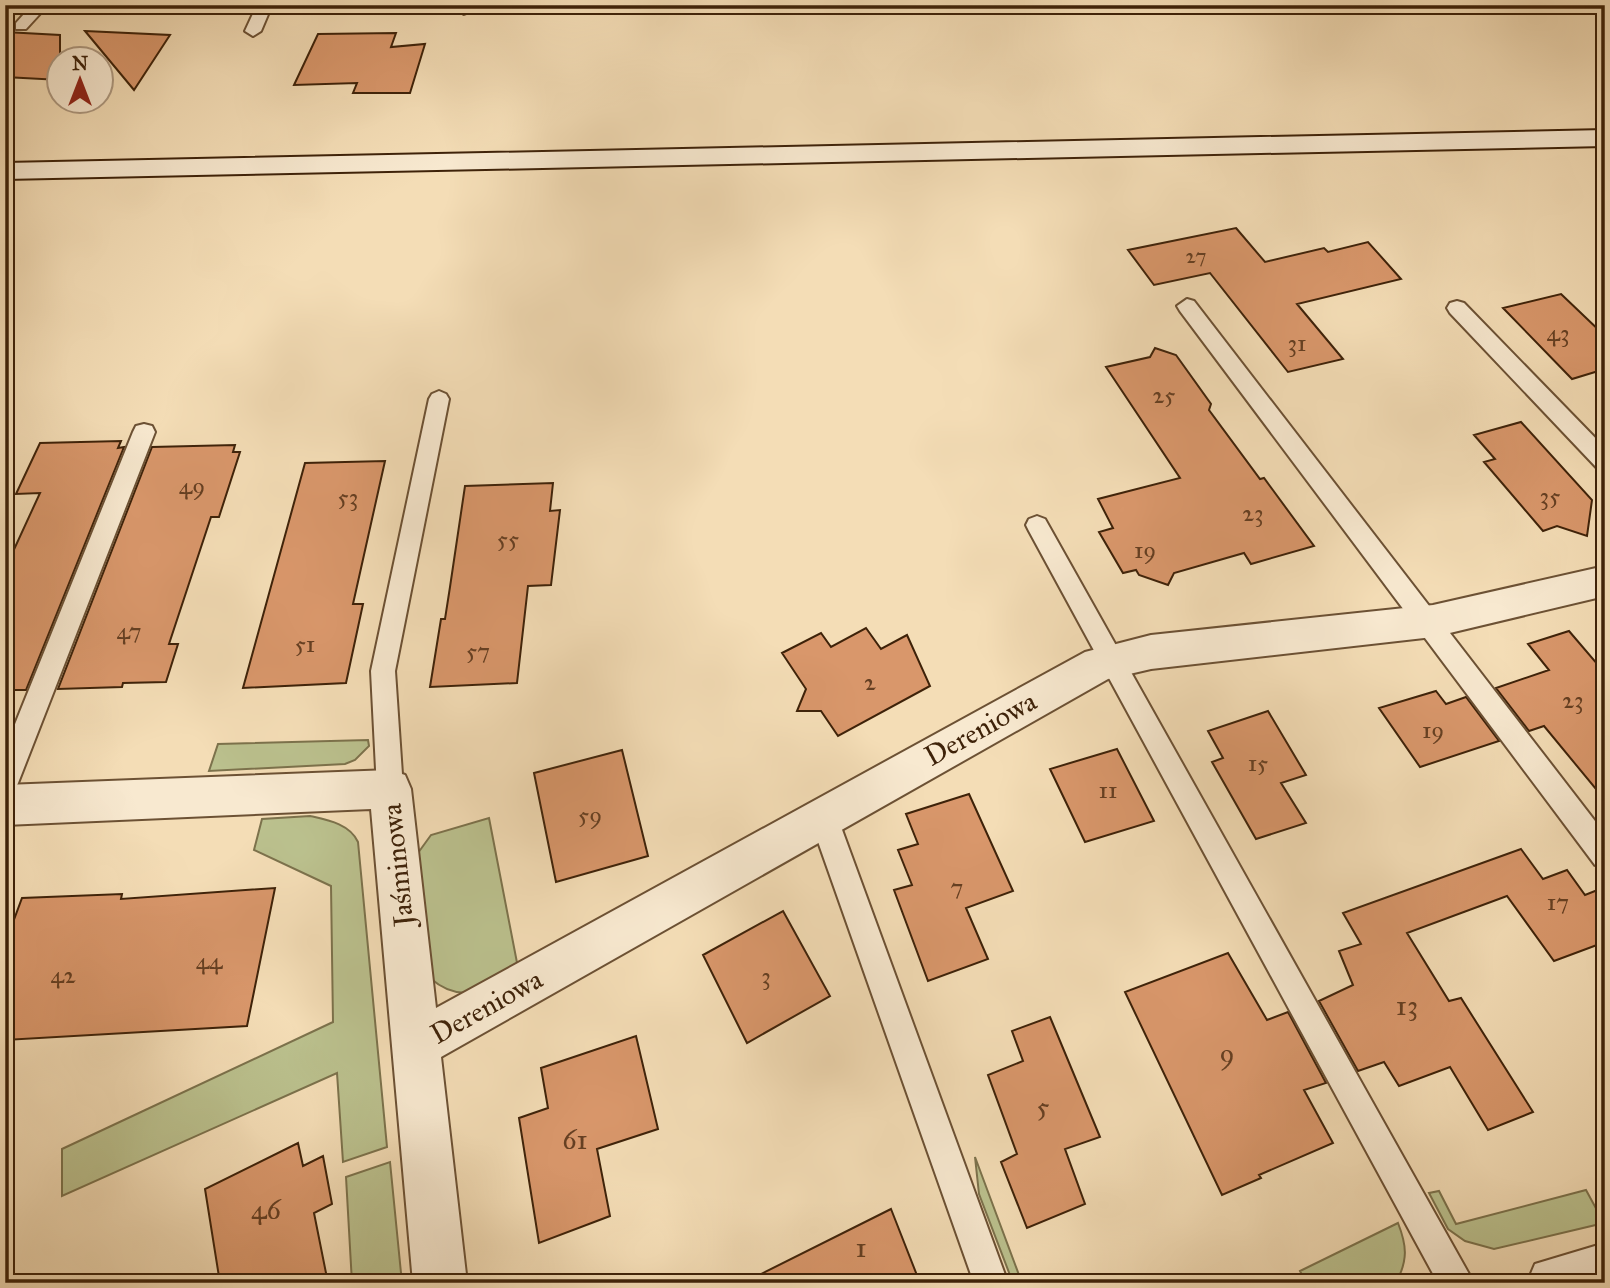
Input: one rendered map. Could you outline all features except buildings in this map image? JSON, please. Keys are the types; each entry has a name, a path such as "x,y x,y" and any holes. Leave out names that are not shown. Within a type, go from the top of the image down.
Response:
{"main road":[{"path":"5,171 1605,138"},
{"name":"Dereniowa","path":"415,1045 1071,678 1112,660 1152,652 1427,622 1605,581"},
{"name":"Jaśminowa","path":"5,805 390,789 440,1283"},
{"path":"1554,1283 1605,1269"}],"lane":[{"path":"21,26 41,5"},
{"path":"253,31 265,5"},
{"path":"1187,306 1605,856"},
{"path":"1457,308 1605,462"},
{"path":"390,789 383,671 439,399"},
{"path":"5,783 144,432"},
{"path":"1037,525 1457,1283"},
{"path":"823,816 991,1283"}],"green space":[{"path":"368,740 369,746 355,760 345,764 209,771 218,744"},
{"path":"310,816 344,827 358,842 387,1147 343,1162 337,1073 62,1196 62,1149 333,1022 331,886 254,850 262,819"},
{"path":"489,818 519,973 485,989 464,993 453,991 430,978 418,853 431,835"},
{"path":"975,1157 1022,1283 1013,1283 979,1194"},
{"path":"390,1162 402,1283 352,1283 346,1177"},
{"path":"1586,1190 1604,1223 1494,1249 1465,1241 1448,1229 1429,1193 1439,1191 1456,1224"},
{"path":"1398,1223 1405,1253 1403,1267 1396,1283 1306,1283 1300,1271"}]}
